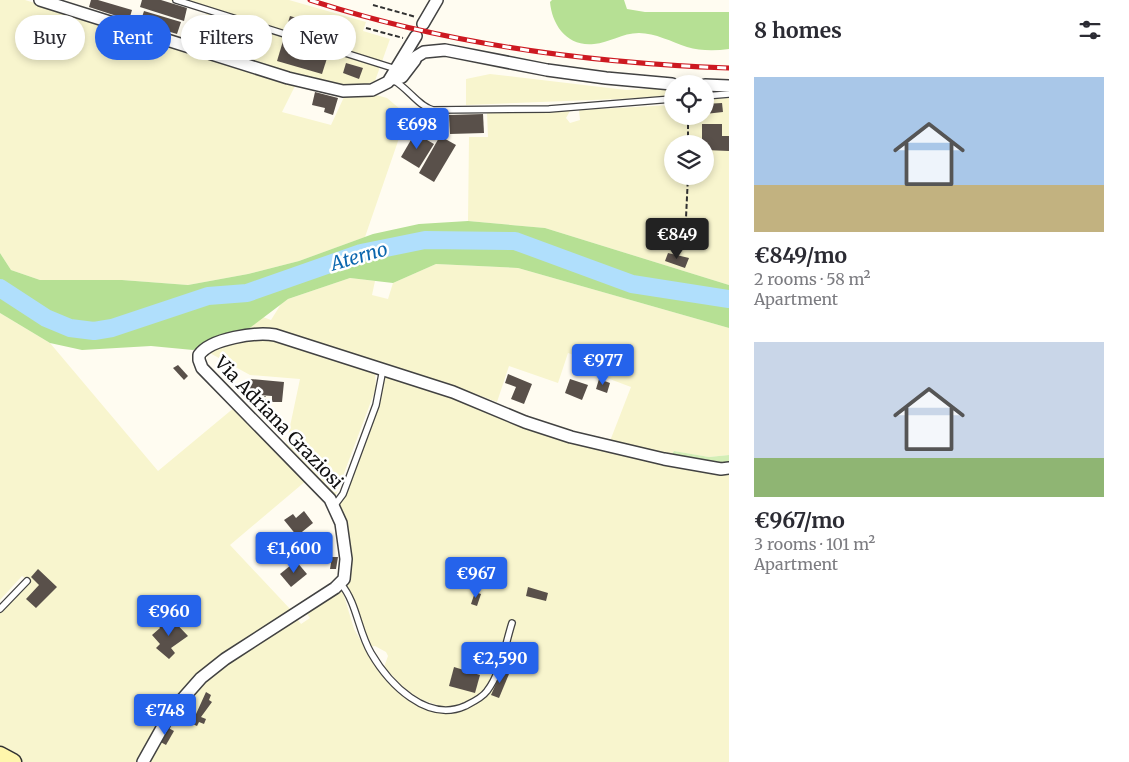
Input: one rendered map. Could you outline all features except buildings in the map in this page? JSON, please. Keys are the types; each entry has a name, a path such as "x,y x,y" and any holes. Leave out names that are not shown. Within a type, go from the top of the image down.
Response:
{"main road":[{"path":"0,755 13,762"}],"street":[{"path":"40,0 326,88 362,92 377,88 394,74 415,38"},
{"path":"424,22 437,0"},
{"path":"394,74 402,77 410,65 424,52 450,50 582,75 664,83"},
{"path":"714,85 729,86"},
{"name":"Via Adriana Graziosi","path":"341,584 346,571 346,554 341,523 334,506 322,489 204,370 199,363 199,355 204,349 229,339 264,334 280,337 453,392 525,422 571,437 664,459 720,469 729,468"},
{"path":"143,762 171,712 200,678 225,659 341,584"}],"lane":[{"path":"176,0 394,74 403,86 424,106 433,110 549,109 664,100"},
{"path":"714,95 729,94"},
{"path":"334,506 343,494 376,405 383,369"},
{"path":"0,609 27,581"},
{"path":"341,584 349,595 359,627 375,658 412,698 434,710 458,709 485,694 494,678 512,623"}],"path":[{"path":"373,5 424,22"},
{"path":"366,28 415,38"},
{"path":"675,250 685,239 688,185"},
{"path":"232,370 232,378 237,391"},
{"path":"239,398 265,401 265,396"}],"shaded area":[{"path":"0,0 25,0 73,15 15,15 15,60 85,60 85,19 95,22 95,60 171,60 171,45 181,48 181,60 219,60 296,84 282,112 331,125 344,97 376,95 387,98 407,115 365,237 299,261 248,274 188,285 122,280 40,280 11,270 0,253"},
{"path":"169,0 289,0 342,15 282,15 282,60 356,60 356,19 366,22 363,31 390,39 375,81 362,86 350,87 329,84 248,60 272,60 272,15 206,15 207,12"},
{"path":"490,74 626,90 664,88 664,97 466,105 466,79"},
{"path":"729,98 729,285 545,228 468,221 469,137 488,137 487,113 570,111 566,118 570,123 580,120 579,110 664,105 664,125 714,125 714,99"},
{"path":"436,264 518,268 729,328 729,455 709,457 674,451 671,456 610,441 631,387 599,375 602,365 568,353 558,383 509,366 497,402 446,383 444,387 381,365 243,333 263,317 271,320 281,304 288,299 350,278 375,281 372,295 388,299 393,283"},
{"path":"0,313 50,343 158,471 235,407 307,480 230,545 291,610 301,624 310,618 305,611 342,589 354,629 372,660 383,672 425,707 443,710 437,705 420,699 404,688 384,667 388,656 386,652 375,646 370,647 345,586 338,505 345,495 386,375 445,394 573,443 729,473 729,762 145,762 169,706 159,721 140,762 23,762 19,760 0,748 0,606 25,578 22,576 0,600"},
{"path":"277,339 375,371 376,388 334,500 285,450 300,379 250,375 208,352 243,340"}],"green space":[{"path":"552,0 624,0 627,9 645,12 729,12 729,49 697,49 645,33 627,35 594,44 576,42 563,33 554,19 550,2"},
{"path":"468,221 545,228 729,285 729,328 518,268 436,264 393,283 350,278 288,299 243,333 193,350 151,346 82,350 50,343 0,313 0,253 11,270 40,280 122,280 188,285 248,274 299,261 373,234 419,224"},
{"path":"674,451 709,457 729,455 729,464 715,465 671,456"}],"waterway":[{"name":"Aterno","path":"0,288 46,318 70,328 94,331 112,328 208,296 247,293 361,253 425,240 515,241 632,284 729,299"}],"railway":[{"path":"310,0 413,28 517,49 623,61 729,68"}]}
